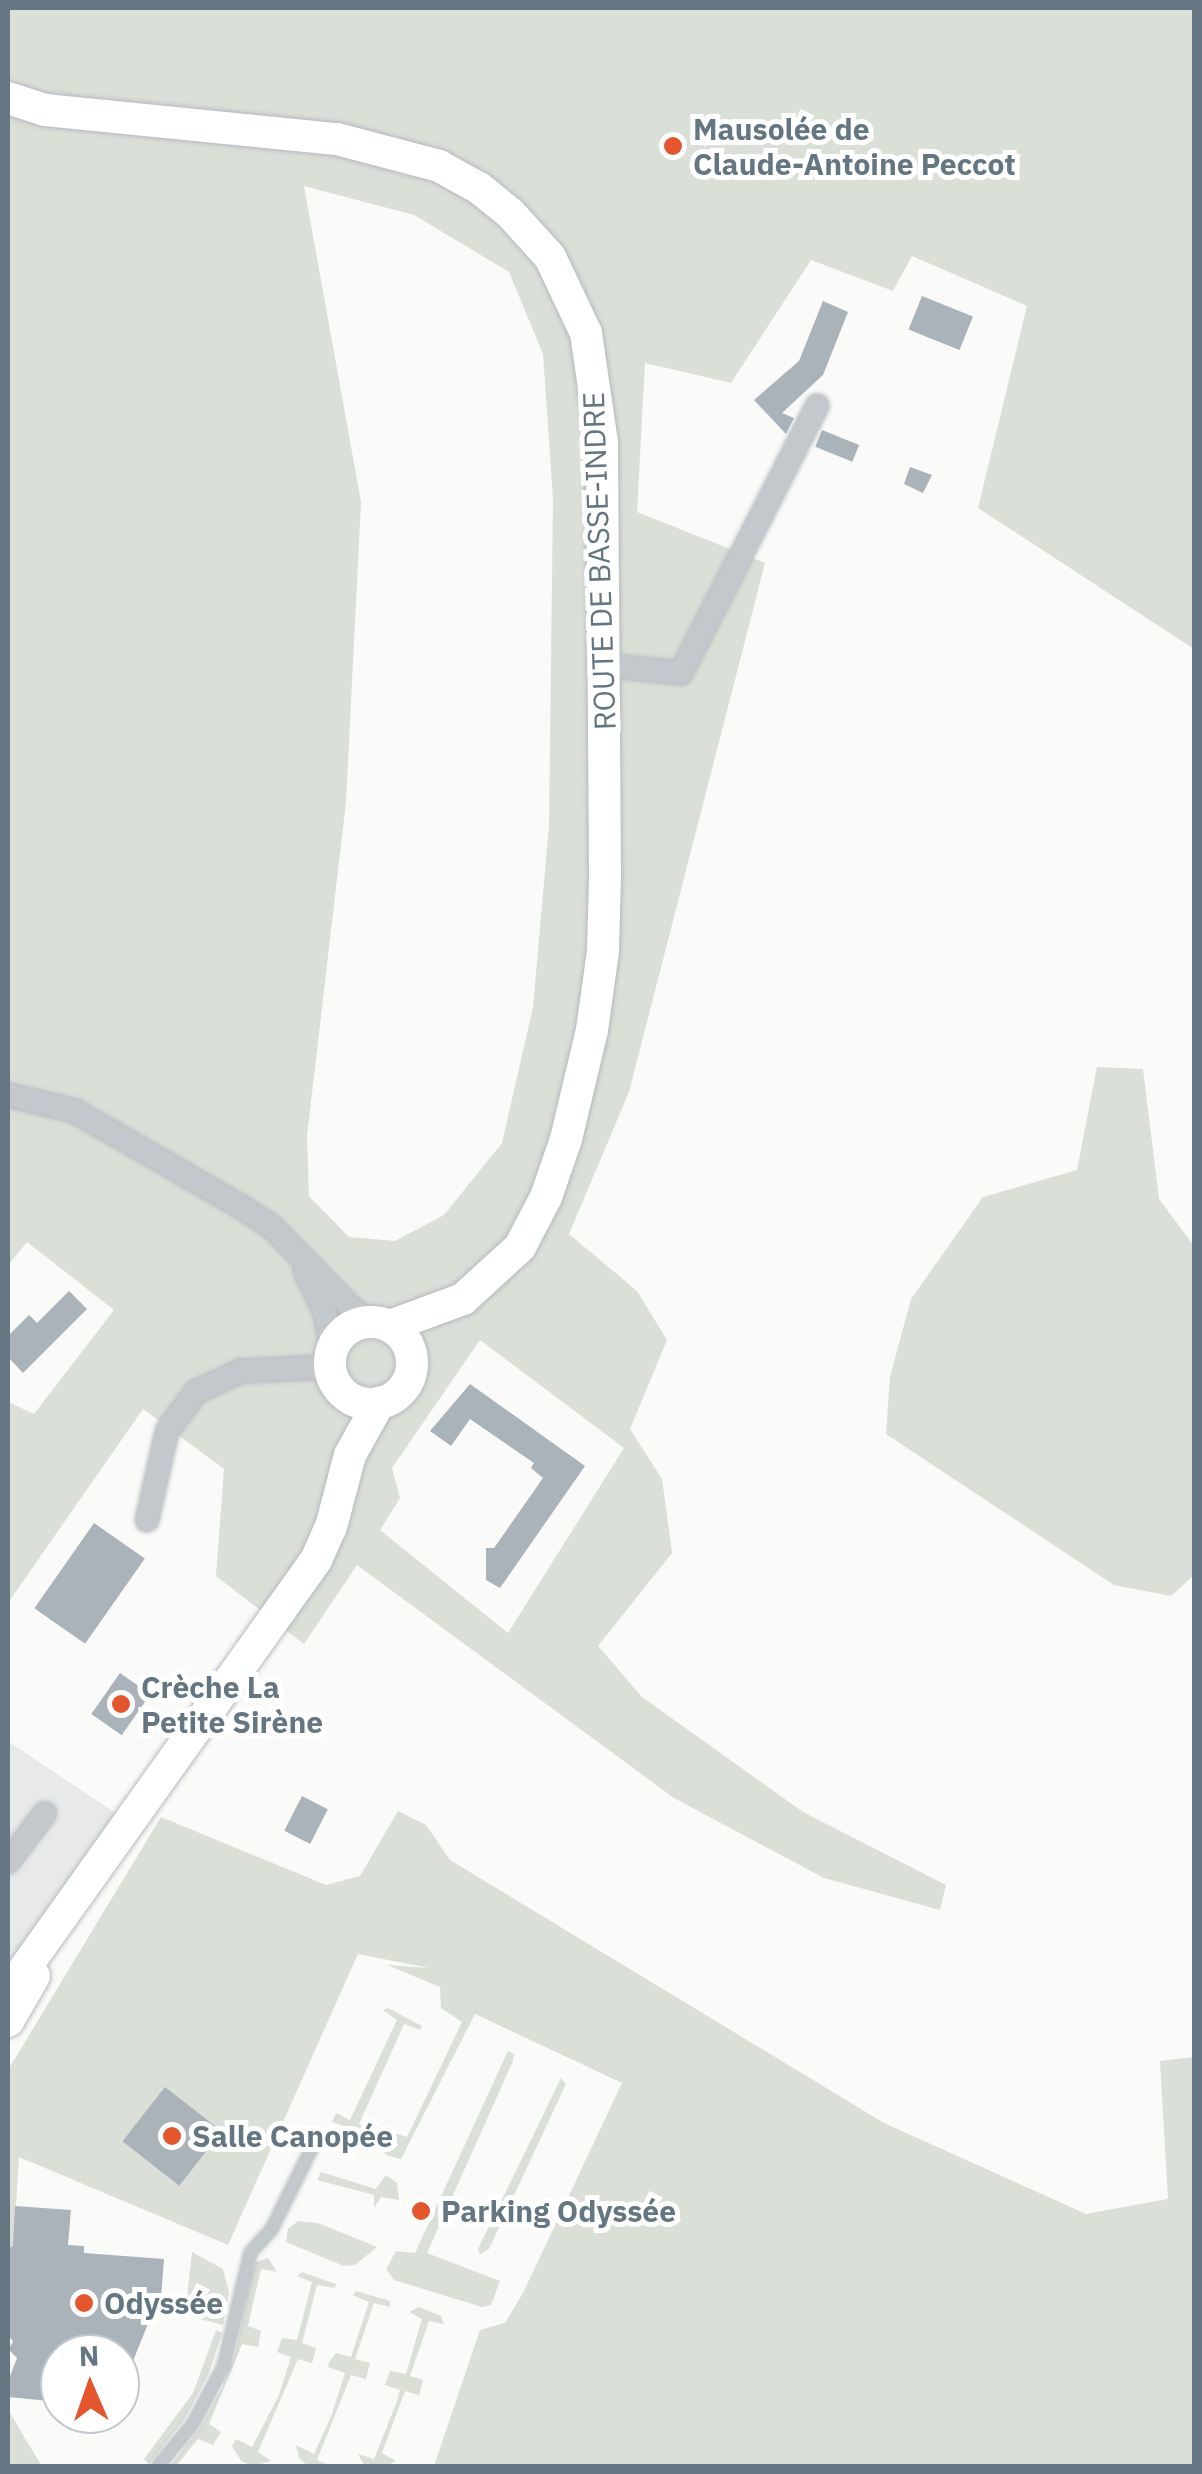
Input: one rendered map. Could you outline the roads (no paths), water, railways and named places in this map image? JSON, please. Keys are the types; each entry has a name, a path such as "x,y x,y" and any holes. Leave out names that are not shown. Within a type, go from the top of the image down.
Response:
{"main road":[{"name":"ROUTE DE BASSE-INDRE","path":"8,98 45,110 337,140 390,150 439,166 480,188 510,213 550,257 574,300 594,368 602,443 606,878 603,950 592,1030 566,1139 546,1197 520,1247 463,1299 412,1365"},
{"name":"ROUTE DE BASSE-INDRE","path":"380,1323 463,1299"},
{"path":"334,1368 362,1403 379,1403 406,1388 412,1365 403,1338 380,1323 348,1328 334,1368 350,1455"},
{"path":"8,1992 316,1560 331,1526 350,1455 379,1403"},
{"path":"8,2021 60,1923"}],"street":[{"path":"604,665 681,673 817,406"},
{"path":"8,1095 75,1111 141,1145 271,1226 352,1308 380,1323"},
{"path":"147,1520 167,1431 196,1392 218,1378 242,1370 334,1368 316,1288 294,1250"},
{"path":"8,1862 45,1813"}],"lane":[{"path":"157,2466 192,2424 223,2366 250,2252 258,2247 315,2140"}],"place":[{"name":"Mausolée de Claude-Antoine Peccot","path":"673,146"},
{"name":"Crèche La Petite Sirène","path":"121,1704"},
{"name":"Salle Canopée","path":"172,2136"},
{"name":"Parking Odyssée","path":"421,2211"},
{"name":"Odyssée","path":"84,2303"}]}
